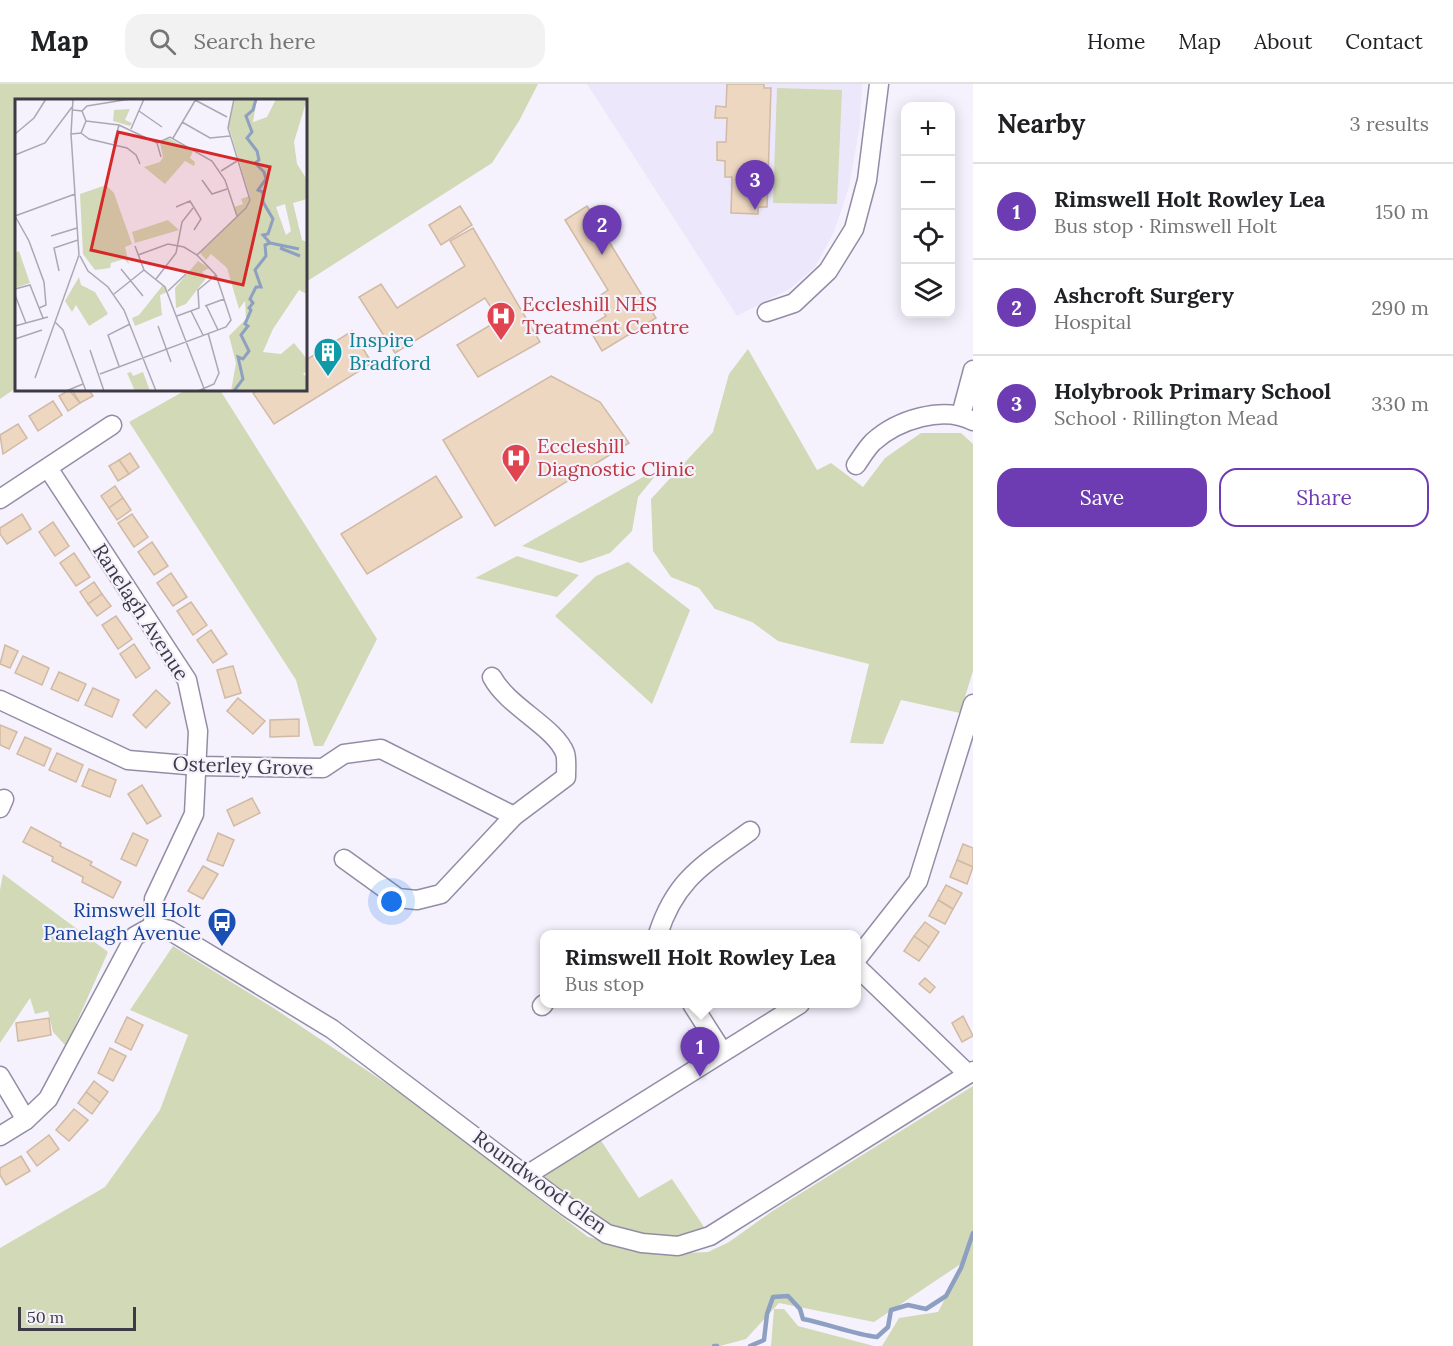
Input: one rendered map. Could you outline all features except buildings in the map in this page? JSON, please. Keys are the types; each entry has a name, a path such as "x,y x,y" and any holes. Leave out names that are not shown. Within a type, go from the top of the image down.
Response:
{"street":[{"path":"767,312 794,303 828,272 854,229 867,180 879,84"},
{"path":"856,465 873,442 928,414 967,418 973,370"},
{"path":"0,499 112,425"},
{"name":"Ranelagh Avenue","path":"48,468 188,680 198,731 199,766 194,813 154,899 153,926"},
{"path":"344,859 398,898 417,900 441,894 514,816 566,777 565,753 552,735 500,693 492,677"},
{"name":"Osterley Grove","path":"0,700 128,760 199,766 323,768 344,754 381,749 514,816"},
{"path":"861,954 918,881 973,704"},
{"path":"659,930 667,906 691,875 750,831"},
{"path":"0,1136 26,1120 48,1099 135,936 153,926"},
{"name":"Roundwood Glen","path":"153,926 170,930 332,1029 566,1206 607,1234 642,1244 678,1246 710,1236 970,1072"},
{"path":"861,971 970,1072"},
{"path":"695,1008 722,1051"},
{"path":"527,1175 793,1008"},
{"path":"0,1076 26,1120"}],"shaded area":[{"path":"587,84 862,84 860,125 849,187 834,232 815,267 791,288 737,316"}],"green space":[{"path":"0,84 538,84 519,121 492,163 308,281 308,99 15,99 15,389 0,399"},
{"path":"777,88 842,90 837,204 773,203"},
{"path":"748,349 817,470 831,463 863,487 885,458 921,433 961,433 973,444 973,671 960,713 901,700 883,744 850,743 869,664 778,641 752,622 715,609 699,588 671,577 653,551 651,499 713,432 729,374"},
{"path":"182,392 221,392 377,639 323,746 314,746 296,680 129,422"},
{"path":"664,465 638,497 632,531 610,553 581,563 522,546"},
{"path":"517,556 579,575 557,597 475,578"},
{"path":"628,562 690,610 652,704 555,616 596,576"},
{"path":"3,874 108,952 66,1046 53,1032 48,1011 35,1014 30,998 0,1043 0,890"},
{"path":"173,946 275,1009 417,1104 588,1237 660,1254 708,1252 729,1242 774,1210 973,1086 973,1346 882,1346 899,1318 938,1312 965,1261 874,1322 779,1303 746,1339 720,1346 0,1346 0,1248 105,1187 160,1110 188,1035 130,1010"},
{"path":"596,1133 639,1198 672,1179 710,1236 678,1246 607,1234 527,1175"},
{"path":"774,1309 784,1309 798,1326 874,1346 771,1346"}],"waterway":[{"path":"750,1346 764,1340 767,1314 773,1297 788,1296 800,1309 803,1319 877,1337 888,1327 891,1310 908,1305 926,1309 946,1296 961,1268 973,1233"}],"place":[{"name":"Holybrook Primary School","path":"755,210"},
{"name":"Ashcroft Surgery","path":"602,255"},
{"name":"Eccleshill NHS Treatment Centre","path":"501,342"},
{"name":"Inspire Bradford","path":"328,378"},
{"name":"Eccleshill Diagnostic Clinic","path":"516,484"},
{"name":"Rimswell Holt Panelagh Avenue","path":"222,948"},
{"name":"Rimswell Holt Rowley Lea","path":"700,1077"}]}
